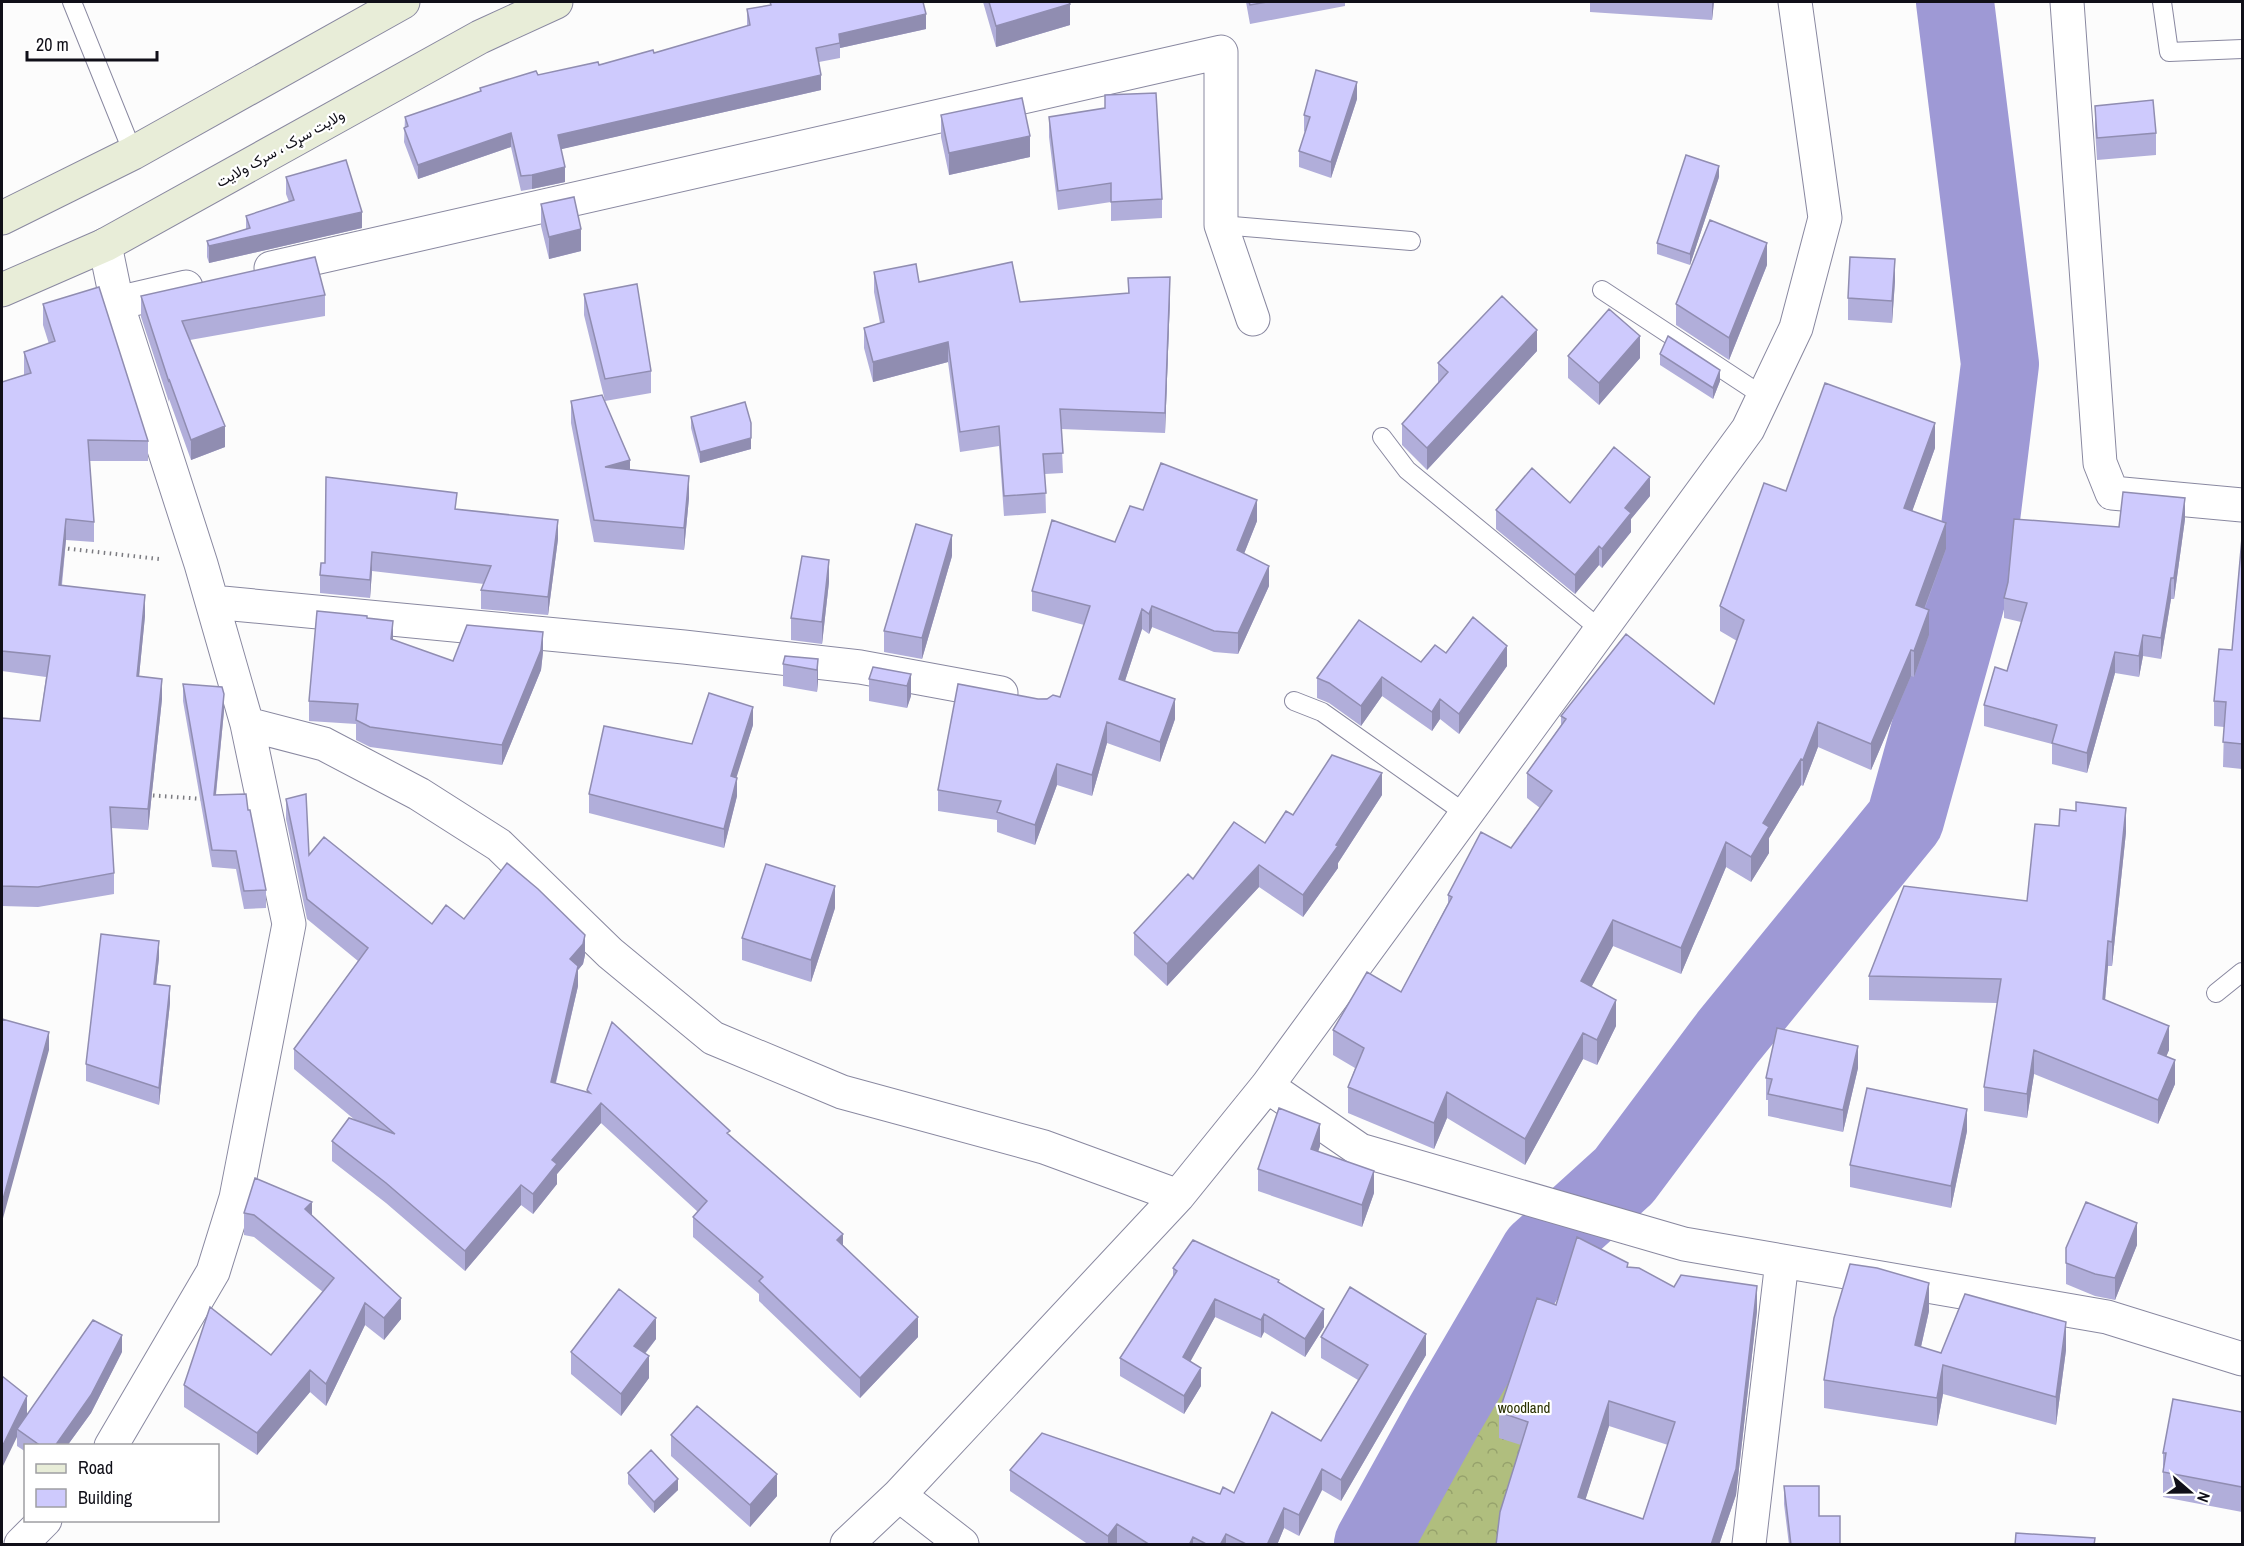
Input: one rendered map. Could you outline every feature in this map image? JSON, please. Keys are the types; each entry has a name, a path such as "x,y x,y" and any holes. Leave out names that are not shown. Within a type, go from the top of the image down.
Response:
{"main road":[{"path":"2,218 133,153 403,2"},
{"name":"ولایت سړک ، سرک ولایت","path":"2,290 105,245 480,37 556,2"}],"street":[{"path":"847,1545 899,1495 1178,1196 1268,1086 1748,429 1796,328 1825,218 1795,2"},
{"path":"2067,2 2100,463 2112,493 2242,505"},
{"path":"245,274 1221,52 1221,225 1253,319"},
{"path":"105,245 117,303 201,564 247,724 289,924 236,1198 213,1272 112,1444"},
{"path":"117,303 210,282"},
{"path":"212,602 684,647 860,667 1029,699"},
{"path":"247,724 324,744 419,794 499,845 610,953 713,1038 842,1092 1044,1147 1178,1196"},
{"path":"1268,1086 1360,1150 1684,1244 2107,1317 2242,1359"},
{"path":"1749,1545 1782,1261"},
{"path":"899,1495 962,1545"},
{"path":"21,1545 44,1522"}],"lane":[{"path":"72,2 133,153"},
{"path":"2162,2 2169,52 2242,49"},
{"path":"1221,225 1411,241"},
{"path":"1602,290 1763,396"},
{"path":"1382,437 1407,470 1601,630"},
{"path":"1294,701 1322,712 1466,814"},
{"path":"2216,993 2242,972"}],"path":[{"path":"51,547 201,564"},
{"path":"144,795 204,799"}],"green space":[{"name":"woodland","path":"1496,1343 1561,1345 1500,1540 1496,1544 1390,1544 1438,1474 1451,1415"}],"building":[{"path":"770,2 923,2 926,14 839,34 840,43 816,48 821,75 558,135 565,167 521,176 511,133 418,165 404,128 408,126 405,117 481,91 480,88 536,71 538,75 598,62 599,65 653,50 654,53 750,25 747,9 771,5"},
{"path":"989,2 1069,2 1070,4 996,26"},
{"path":"1249,2 1267,2 1250,5"},
{"path":"1316,70 1357,82 1331,162 1299,151 1310,117 1304,115"},
{"path":"1156,93 1162,199 1111,202 1111,183 1058,191 1049,117 1105,108 1105,95"},
{"path":"1022,98 1030,136 949,153 941,115"},
{"path":"2153,100 2156,133 2097,138 2095,106"},
{"path":"1686,155 1719,166 1690,254 1657,243"},
{"path":"346,160 362,212 209,246 207,241 250,228 246,216 294,200 286,177"},
{"path":"574,197 581,229 549,237 541,204"},
{"path":"1710,220 1767,243 1729,338 1676,304"},
{"path":"315,257 325,295 182,321 225,426 191,440 141,296"},
{"path":"1850,257 1895,259 1892,301 1848,298"},
{"path":"1012,262 1020,302 1129,293 1128,278 1170,277 1165,413 1060,409 1063,453 1043,454 1046,493 1004,496 999,426 960,432 948,342 873,362 864,328 884,322 874,272 916,264 919,282"},
{"path":"637,284 651,371 605,379 584,294"},
{"path":"99,287 148,441 88,440 94,522 66,519 59,585 145,595 137,676 162,679 148,809 110,807 114,873 38,887 2,886 2,718 40,721 50,656 2,651 2,382 31,373 24,352 55,341 43,304"},
{"path":"1502,296 1537,330 1427,448 1402,424 1448,372 1438,363"},
{"path":"1609,309 1640,336 1599,383 1568,356"},
{"path":"1668,336 1720,370 1713,388 1660,354"},
{"path":"1825,383 1935,423 1904,508 1946,523 1916,605 1929,610 1914,651 1911,650 1871,744 1818,722 1803,760 1801,759 1763,823 1769,827 1751,857 1726,842 1681,948 1613,920 1581,981 1616,1000 1597,1040 1583,1033 1525,1139 1447,1092 1434,1123 1348,1087 1364,1048 1333,1030 1367,972 1401,992 1452,897 1448,895 1481,832 1511,848 1552,791 1527,773 1566,719 1561,716 1626,634 1714,704 1744,620 1720,606 1764,483 1786,491"},
{"path":"602,395 630,460 605,467 689,476 684,528 594,520 571,401"},
{"path":"745,402 751,423 751,438 700,452 691,417"},
{"path":"1614,447 1650,477 1625,508 1631,513 1602,549 1599,546 1575,575 1496,510 1532,468 1570,503"},
{"path":"1161,463 1257,500 1237,550 1269,566 1238,633 1214,631 1152,606 1149,614 1142,609 1119,679 1175,699 1160,742 1107,722 1092,775 1057,764 1035,825 997,812 1001,801 938,790 958,684 1038,699 1047,699 1053,695 1060,697 1090,606 1032,591 1052,520 1115,542 1130,506 1143,510"},
{"path":"326,477 457,493 455,509 558,520 548,597 481,590 491,566 372,552 370,580 320,575 321,563 325,563"},
{"path":"2123,492 2185,498 2174,578 2171,578 2161,638 2143,635 2139,656 2115,652 2087,753 2052,743 2057,725 1984,705 1995,667 2007,671 2027,603 2004,598 2008,582 2014,519 2119,527"},
{"path":"916,524 952,535 922,638 884,631"},
{"path":"2242,538 2242,744 2223,742 2226,702 2214,701 2219,649 2232,650"},
{"path":"802,556 829,560 822,622 791,618"},
{"path":"317,611 393,621 391,639 453,661 467,625 543,632 541,650 502,745 370,727 356,720 358,704 309,701"},
{"path":"1473,617 1507,646 1459,714 1440,699 1432,712 1382,677 1361,706 1329,683 1317,678 1359,620 1421,662 1435,645 1446,653"},
{"path":"785,656 818,659 817,670 783,664"},
{"path":"873,667 911,674 907,686 869,679"},
{"path":"183,684 222,687 224,694 214,795 246,794 266,890 244,891 236,851 212,850"},
{"path":"709,693 753,707 731,776 737,778 724,829 589,794 604,726 692,744"},
{"path":"1332,755 1382,773 1336,845 1338,846 1303,895 1259,865 1167,964 1134,933 1188,874 1193,879 1234,822 1265,843 1286,811 1293,815"},
{"path":"306,794 309,855 324,837 432,924 446,905 464,919 507,863 538,889 585,935 583,944 570,959 578,966 551,1082 590,1093 587,1090 612,1022 730,1131 727,1133 843,1234 837,1240 918,1317 860,1378 759,1281 763,1277 693,1217 707,1201 601,1103 552,1160 557,1164 533,1194 521,1185 465,1251 386,1183 332,1141 349,1118 395,1134 294,1049 368,948 307,899 286,799"},
{"path":"2076,802 2126,808 2112,942 2108,941 2103,999 2169,1026 2158,1053 2175,1060 2158,1100 2034,1050 2027,1094 1984,1087 2001,979 1869,976 1904,886 2027,901 2035,824 2059,826 2060,809 2076,811"},
{"path":"766,864 835,886 811,960 742,938"},
{"path":"101,934 159,941 154,984 170,986 159,1088 86,1064"},
{"path":"2,1019 49,1032 2,1203"},
{"path":"1777,1028 1858,1046 1843,1110 1768,1094 1772,1079 1766,1078"},
{"path":"1867,1088 1967,1109 1951,1186 1850,1165"},
{"path":"1279,1108 1320,1124 1311,1149 1374,1171 1362,1205 1258,1169"},
{"path":"255,1178 312,1202 305,1209 401,1298 384,1318 365,1303 326,1384 310,1370 257,1433 184,1385 210,1307 271,1355 334,1278 254,1215 244,1213"},
{"path":"2086,1202 2137,1223 2115,1278 2095,1274 2066,1263 2066,1248"},
{"path":"1577,1237 1628,1263 1627,1267 1639,1268 1674,1287 1681,1275 1757,1286 1736,1469 1711,1545 1496,1545 1500,1512 1528,1422 1499,1412 1537,1298 1556,1305","holes":["1609,1401 1675,1422 1643,1519 1578,1497"]},
{"path":"1193,1240 1279,1280 1278,1282 1324,1309 1305,1339 1264,1314 1261,1320 1215,1299 1183,1357 1201,1368 1184,1396 1120,1358 1177,1271 1173,1268"},
{"path":"1850,1264 1877,1268 1929,1283 1915,1345 1941,1353 1965,1294 2066,1322 2056,1397 1943,1365 1937,1398 1824,1380 1834,1318"},
{"path":"1350,1287 1426,1334 1341,1480 1322,1469 1299,1515 1284,1508 1267,1545 1248,1545 1226,1534 1220,1545 1208,1545 1193,1537 1189,1545 1150,1545 1117,1524 1108,1536 1010,1470 1042,1433 1220,1494 1223,1487 1234,1493 1272,1412 1321,1441 1368,1365 1321,1337"},
{"path":"619,1289 656,1318 634,1346 649,1356 621,1394 571,1352"},
{"path":"93,1320 122,1335 91,1395 56,1444 38,1444 17,1429"},
{"path":"2,1376 27,1396 2,1447"},
{"path":"2173,1399 2242,1412 2242,1487 2163,1472 2166,1453 2163,1453"},
{"path":"697,1406 777,1474 750,1505 671,1435"},
{"path":"651,1450 678,1479 654,1502 628,1473"},
{"path":"1784,1486 1819,1486 1819,1516 1840,1516 1840,1545 1791,1545"},
{"path":"2016,1533 2095,1538 2094,1545 2015,1545"}],"waterway":[{"path":"1373,1544 1445,1414 1539,1253 1624,1176 1728,1037 1905,820 1975,568 2000,364 1955,2"}]}
